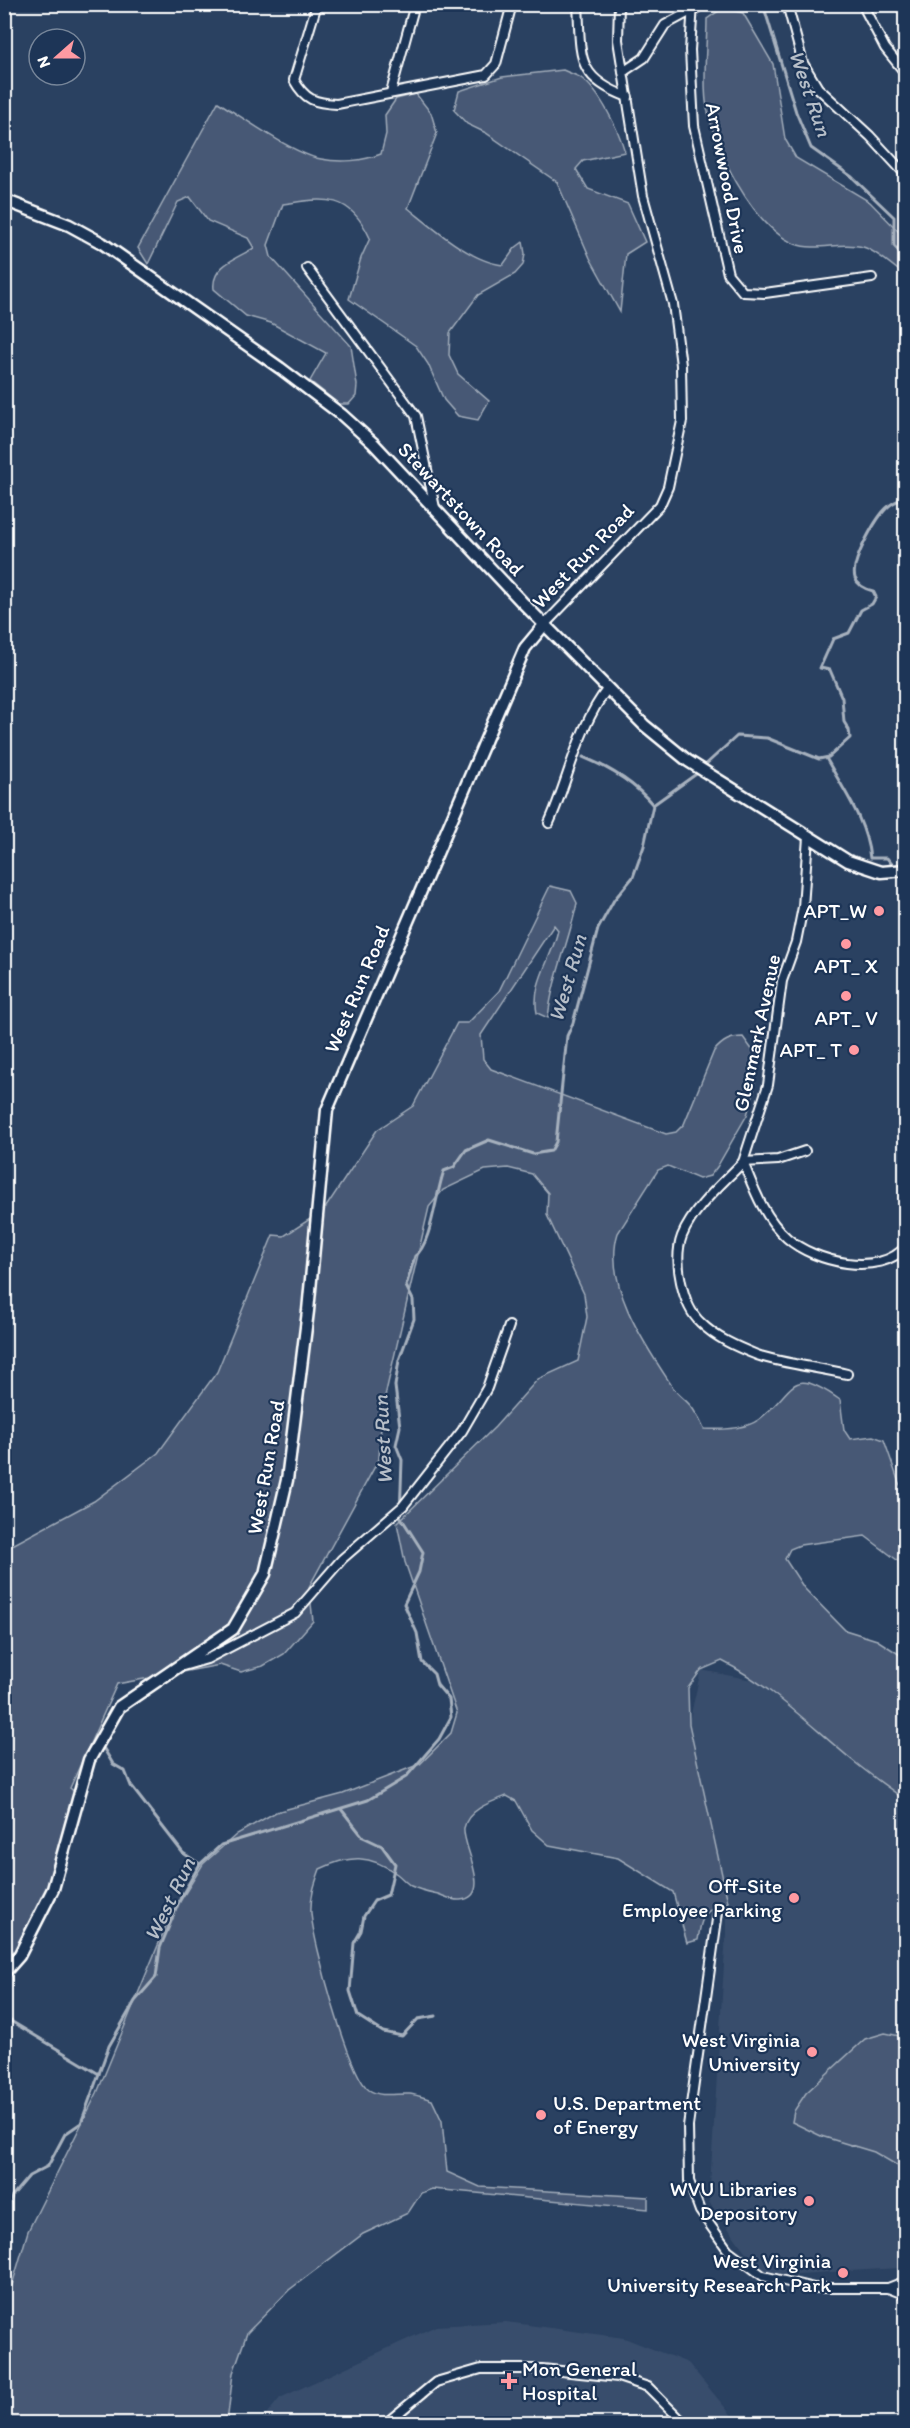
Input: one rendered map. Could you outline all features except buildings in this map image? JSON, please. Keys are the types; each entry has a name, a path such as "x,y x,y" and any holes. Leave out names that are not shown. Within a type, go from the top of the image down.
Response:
{"street":[{"path":"317,4 294,80 302,94 316,103 337,104 486,75 496,64 512,4"},
{"path":"391,92 415,4"},
{"path":"578,4 580,44 586,71 603,88 628,97"},
{"name":"West Run Road","path":"4,1973 19,1956 53,1889 89,1760 119,1707 233,1629 266,1574 287,1480 308,1311 327,1110 525,648 545,624 660,505 668,487 682,421 681,365 673,304 643,196 618,40 620,4"},
{"path":"623,72 644,58 665,25 694,7 704,4"},
{"path":"787,4 803,63 818,88 870,136 906,174"},
{"path":"862,4 885,48 906,74"},
{"name":"Arrowwood Drive","path":"694,7 690,50 694,126 728,274 743,292 765,293 872,278"},
{"name":"Stewartstown Road","path":"4,200 34,210 87,234 280,368 342,415 373,443 608,688 656,736 688,761 858,866 881,873 906,870"},
{"path":"307,268 416,416 435,509"},
{"path":"549,823 562,795 580,741 600,699 608,688"},
{"name":"Glenmark Avenue","path":"743,1162 768,1085 782,981 796,942 803,907 808,837"},
{"path":"805,1151 778,1160 743,1162 705,1201 682,1237 678,1266 683,1292 699,1322 724,1340 759,1356 847,1374"},
{"path":"743,1162 762,1207 787,1238 818,1256 859,1266 898,1256 906,1246"},
{"path":"178,1668 207,1659 295,1613 342,1560 403,1506 462,1431 487,1388 509,1326"},
{"path":"718,1912 688,2126 689,2181 700,2211 728,2250 763,2276 814,2288 888,2288 906,2281"},
{"path":"888,2288 906,2295"},
{"path":"385,2424 436,2382 482,2369 542,2369 618,2376 648,2387 685,2424"}],"shaded area":[{"path":"723,8 743,13 773,64 785,139 796,158 870,202 905,238 905,275 863,247 846,245 812,247 795,244 779,235 750,203 725,161 716,140 706,101 707,19"},
{"path":"563,70 581,78 595,92 618,133 625,152 583,161 576,169 588,189 628,204 645,242 626,254 620,312 590,258 557,182 486,133 467,124 454,110 459,91 502,77"},
{"path":"416,94 431,113 437,133 408,208 465,251 491,263 503,265 515,248 523,242 525,254 523,265 515,274 478,295 450,333 449,355 458,374 489,401 478,420 458,416 444,400 428,364 416,346 349,299 361,258 370,238 354,213 345,206 324,200 283,204 268,245 271,257 351,346 357,385 356,396 349,404 339,404 310,381 326,353 271,323 246,316 214,289 214,281 221,269 233,259 254,248 248,238 208,221 190,197 178,202 148,264 138,248 218,102 297,150 321,159 344,161 359,160 381,154 386,134 385,115 396,99"},
{"path":"550,886 571,891 577,903 553,989 548,1018 537,1013 536,1002 539,981 558,930 554,925 481,1035 483,1059 491,1069 666,1134 676,1132 684,1124 714,1051 720,1045 727,1040 743,1037 756,1055 754,1091 747,1115 717,1167 710,1176 699,1179 668,1166 658,1170 618,1233 615,1253 616,1273 630,1315 640,1335 674,1389 691,1406 704,1429 727,1429 750,1424 762,1417 795,1384 803,1382 824,1389 840,1400 844,1430 850,1439 873,1436 884,1440 899,1483 905,1492 905,1533 902,1535 905,1566 865,1536 800,1545 790,1549 785,1559 804,1588 845,1630 877,1640 905,1658 905,1800 857,1764 759,1683 722,1661 701,1670 688,1688 689,1724 728,1902 713,1908 705,1915 698,1940 687,1943 673,1892 618,1858 549,1845 532,1830 516,1801 507,1796 481,1807 466,1821 464,1836 476,1881 475,1890 470,1897 454,1900 417,1889 387,1867 368,1860 350,1859 320,1869 311,1901 313,1928 333,2007 352,2060 361,2080 369,2090 384,2095 410,2094 432,2100 442,2121 447,2172 480,2187 648,2197 648,2209 432,2189 421,2193 408,2213 363,2234 289,2290 247,2333 233,2373 227,2423 5,2423 5,2309 28,2231 97,2093 168,1921 203,1864 237,1834 276,1812 343,1794 420,1764 451,1733 457,1713 405,1562 397,1523 495,1427 538,1379 578,1361 587,1317 584,1294 547,1215 548,1193 532,1174 508,1168 485,1170 443,1190 429,1207 382,1409 379,1459 309,1587 313,1621 284,1654 263,1666 241,1672 220,1665 117,1684 70,1788 76,1793 44,1903 5,1967 5,1549 94,1501 158,1453 217,1372 273,1235 284,1236 324,1210 377,1130 413,1106 457,1023 468,1023 499,991"},
{"name":"West Virginia University","path":"701,1670 778,1685 905,1793 906,2208 899,2268 763,2276 709,2202 728,1902 689,1723"},
{"path":"885,2033 905,2037 905,2170 874,2152 821,2136 792,2122 794,2111 806,2093 865,2039"},
{"name":"Mon General Hospital","path":"506,2322 624,2338 688,2363 733,2417 734,2423 259,2424 280,2398 436,2326"}],"waterway":[{"name":"West Run","path":"763,4 796,112 811,148 852,177 894,217 894,246 906,259"},
{"name":"West Run","path":"703,767 737,736 767,738 819,759 829,757 850,738 849,730 844,722 842,698 830,670 820,668 833,639 849,633 861,610 872,604 876,597 873,591 862,587 856,581 855,571 860,551 884,511 892,503 906,497"},
{"name":"West Run","path":"583,757 621,777 638,789 653,805"},
{"path":"826,758 859,818 870,858 887,858 895,868"},
{"name":"West Run","path":"4,2219 12,2196 29,2176 48,2166 65,2134 81,2123 109,2046 135,2001 156,1977 160,1948 181,1897 200,1864 221,1845 368,1800 406,1777 439,1739 451,1717 449,1699 437,1685 434,1674 422,1662 417,1633 404,1604 419,1572 423,1552 400,1516 402,1460 396,1445 400,1427 395,1386 399,1360 414,1319 413,1300 406,1286 415,1256 421,1250 429,1230 444,1171 454,1167 466,1150 489,1140 533,1154 551,1151 556,1142 567,1036 573,1023 598,929 614,900 633,877 644,846 653,805 699,772"},
{"path":"104,1749 113,1764 125,1771 131,1786 183,1853 200,1864"},
{"path":"341,1809 363,1837 382,1846 395,1864 388,1895 374,1901 364,1916 361,1931 354,1943 350,1991 358,2016 383,2032 402,2036 418,2019 436,2016"},
{"path":"4,2017 99,2074"},
{"name":"West Run","path":"4,2236 10,2264 4,2283"},
{"name":"West Run","path":"4,2327 4,2350"}],"place":[{"name":"APT_W","path":"879,911"},
{"name":"APT_ X","path":"846,944"},
{"name":"APT_ V","path":"846,996"},
{"name":"APT_ T","path":"854,1050"},
{"name":"Off-Site Employee Parking","path":"794,1898"},
{"name":"West Virginia University","path":"812,2052"},
{"name":"U.S. Department of Energy","path":"541,2115"},
{"name":"WVU Libraries Depository","path":"809,2201"},
{"name":"West Virginia University Research Park","path":"843,2273"},
{"name":"Mon General Hospital","path":"509,2381"}]}
